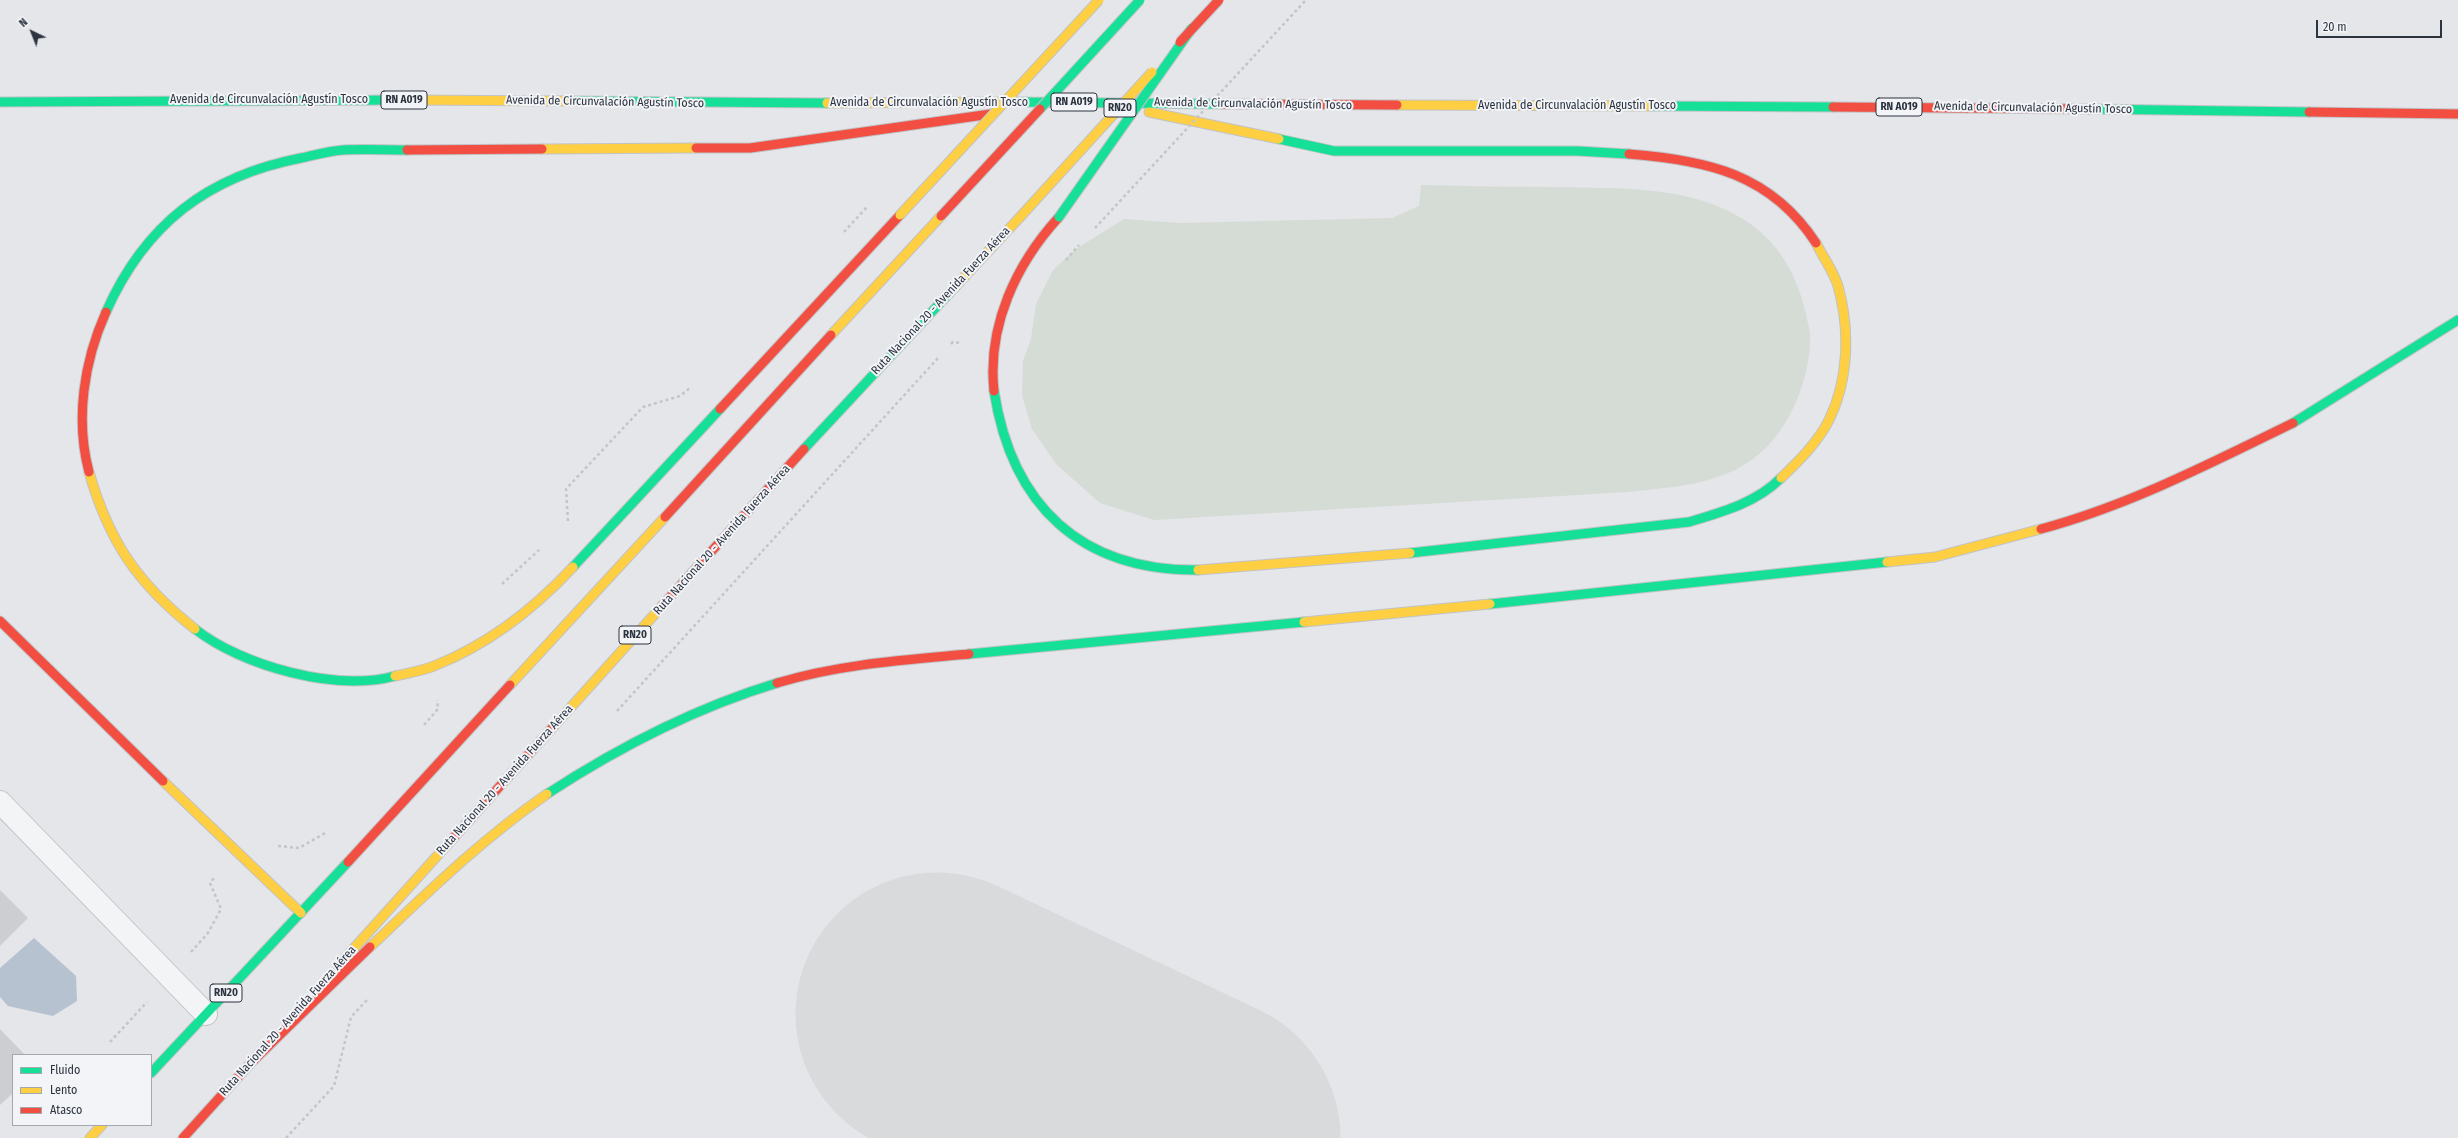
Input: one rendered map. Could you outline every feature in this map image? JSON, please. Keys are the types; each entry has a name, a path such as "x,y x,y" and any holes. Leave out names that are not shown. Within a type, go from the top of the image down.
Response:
{"main road":[{"path":"1073,102 750,148 342,150 278,163 226,180 191,202 152,235 121,278 96,332 84,384 83,439 93,487 112,534 139,577 181,620 224,649 275,670 325,681 380,679 431,667 476,645 509,624 547,595 900,215 1099,0"},
{"name":"RN20","path":"152,1072 301,913 1140,0"},
{"name":"Ruta Nacional 20 - Avenida Fuerza Aérea","path":"183,1138 753,504 1021,216 1192,28 1220,0"},
{"path":"1099,102 1334,151 1578,151 1669,157 1720,169 1757,184 1792,210 1816,242 1838,285 1846,328 1844,375 1828,420 1804,456 1772,487 1733,509 1689,522 1411,553 1191,572 1148,568 1102,553 1066,530 1034,498 1013,463 998,421 992,383 993,345 1006,295 1029,254 1059,217 1192,28"},
{"name":"Avenida de Circunvalación Agustín Tosco","path":"0,102 276,99 808,103 1099,102 1340,106 2021,108 2458,114"},
{"path":"254,1060 453,867 511,820 558,786 624,747 698,712 754,690 804,674 857,664 1424,610 1935,557 2070,521 2129,500 2189,474 2294,422 2458,320"},
{"path":"0,622 238,855 301,913"},
{"path":"90,1138 101,1126"}],"lane":[{"path":"0,802 206,1014"}],"path":[{"path":"1093,231 1306,0"},
{"path":"1061,265 1082,242"},
{"path":"947,348 953,342 993,345"},
{"path":"624,747 607,723 942,354"},
{"path":"286,1138 334,1086 351,1017 372,995"}],"shaded area":[{"path":"1421,185 1649,190 1694,198 1715,205 1736,215 1750,224 1773,245 1790,270 1802,298 1810,331 1807,368 1802,385 1789,417 1780,431 1758,455 1744,465 1713,479 1679,486 1628,492 1154,520 1100,503 1056,464 1032,429 1022,395 1023,361 1031,339 1036,304 1053,270 1076,249 1124,219 1180,223 1392,218 1419,206"}],"water":[{"path":"34,938 76,976 77,1001 53,1016 8,1006 0,997 0,968"}],"building":[{"path":"0,890 28,918 0,946"},
{"path":"0,1029 24,1054 12,1054 12,1094 0,1105"}],"taxiway":[{"path":"960,1138 996,1041"}],"runway":[{"path":"937,1014 1199,1138"}],"traffic: fast":[{"path":"1040,109 1140,0"},
{"path":"1059,217 1192,28"},
{"path":"0,102 404,100"},
{"path":"569,101 827,103"},
{"path":"1015,102 1222,104"},
{"path":"1651,106 1833,107"},
{"path":"2089,109 2309,112"},
{"path":"1279,139 1334,151 1578,151 1629,154"},
{"path":"106,312 122,281 140,253 160,229 183,209 209,191 237,177 268,166 322,153 343,150 407,150"},
{"path":"804,449 955,287"},
{"path":"2293,423 2458,320"},
{"path":"994,391 1003,432 1017,468 1036,498 1059,524 1087,544 1119,559 1156,567 1198,570"},
{"path":"573,567 720,409"},
{"path":"1410,553 1689,522 1738,506 1761,494 1781,478"},
{"path":"1490,604 1887,562"},
{"path":"969,654 1304,622"},
{"path":"195,629 238,654 263,664 290,672 318,678 345,681 371,680 395,676"},
{"path":"547,794 602,760 658,730 717,704 777,683"},
{"path":"152,1072 348,862"}],"traffic: slow":[{"path":"900,215 1099,0"},
{"path":"1021,216 1152,72"},
{"path":"404,100 569,101"},
{"path":"827,103 1015,102"},
{"path":"1397,105 1651,106"},
{"path":"1149,112 1279,139"},
{"path":"542,149 696,148"},
{"path":"831,335 941,216"},
{"path":"955,287 1021,216"},
{"path":"1781,478 1808,451 1825,428 1836,404 1844,371 1846,336 1842,302 1834,275 1816,243"},
{"path":"89,472 106,520 116,541 128,560 157,595 195,629"},
{"path":"510,685 665,517"},
{"path":"1887,562 1935,557 2041,529"},
{"path":"1198,570 1410,553"},
{"path":"395,676 420,671 434,666 454,657 491,636 509,624 543,597 573,567"},
{"path":"1304,622 1490,604"},
{"path":"554,726 662,606"},
{"path":"163,781 301,913"},
{"path":"370,947 477,848 547,794"},
{"path":"338,966 446,846"},
{"path":"90,1138 101,1126"}],"traffic: jam":[{"path":"1180,42 1219,0"},
{"path":"1222,104 1397,105"},
{"path":"1833,107 2089,109"},
{"path":"941,216 1040,109"},
{"path":"2309,112 2458,114"},
{"path":"696,148 750,148 991,114"},
{"path":"407,150 542,149"},
{"path":"1629,154 1685,161 1711,167 1735,175 1758,186 1779,201 1798,220 1816,243"},
{"path":"720,409 900,215"},
{"path":"994,391 993,367 995,343 1000,320 1008,297 1030,255 1059,217"},
{"path":"89,472 83,432 82,411 84,390 92,350 106,312"},
{"path":"665,517 831,335"},
{"path":"2041,529 2106,508 2170,482 2293,423"},
{"path":"662,606 804,449"},
{"path":"0,621 163,781"},
{"path":"777,683 824,671 848,667 969,654"},
{"path":"348,862 510,685"},
{"path":"446,846 554,726"},
{"path":"254,1060 370,947"},
{"path":"183,1138 267,1045"}]}
